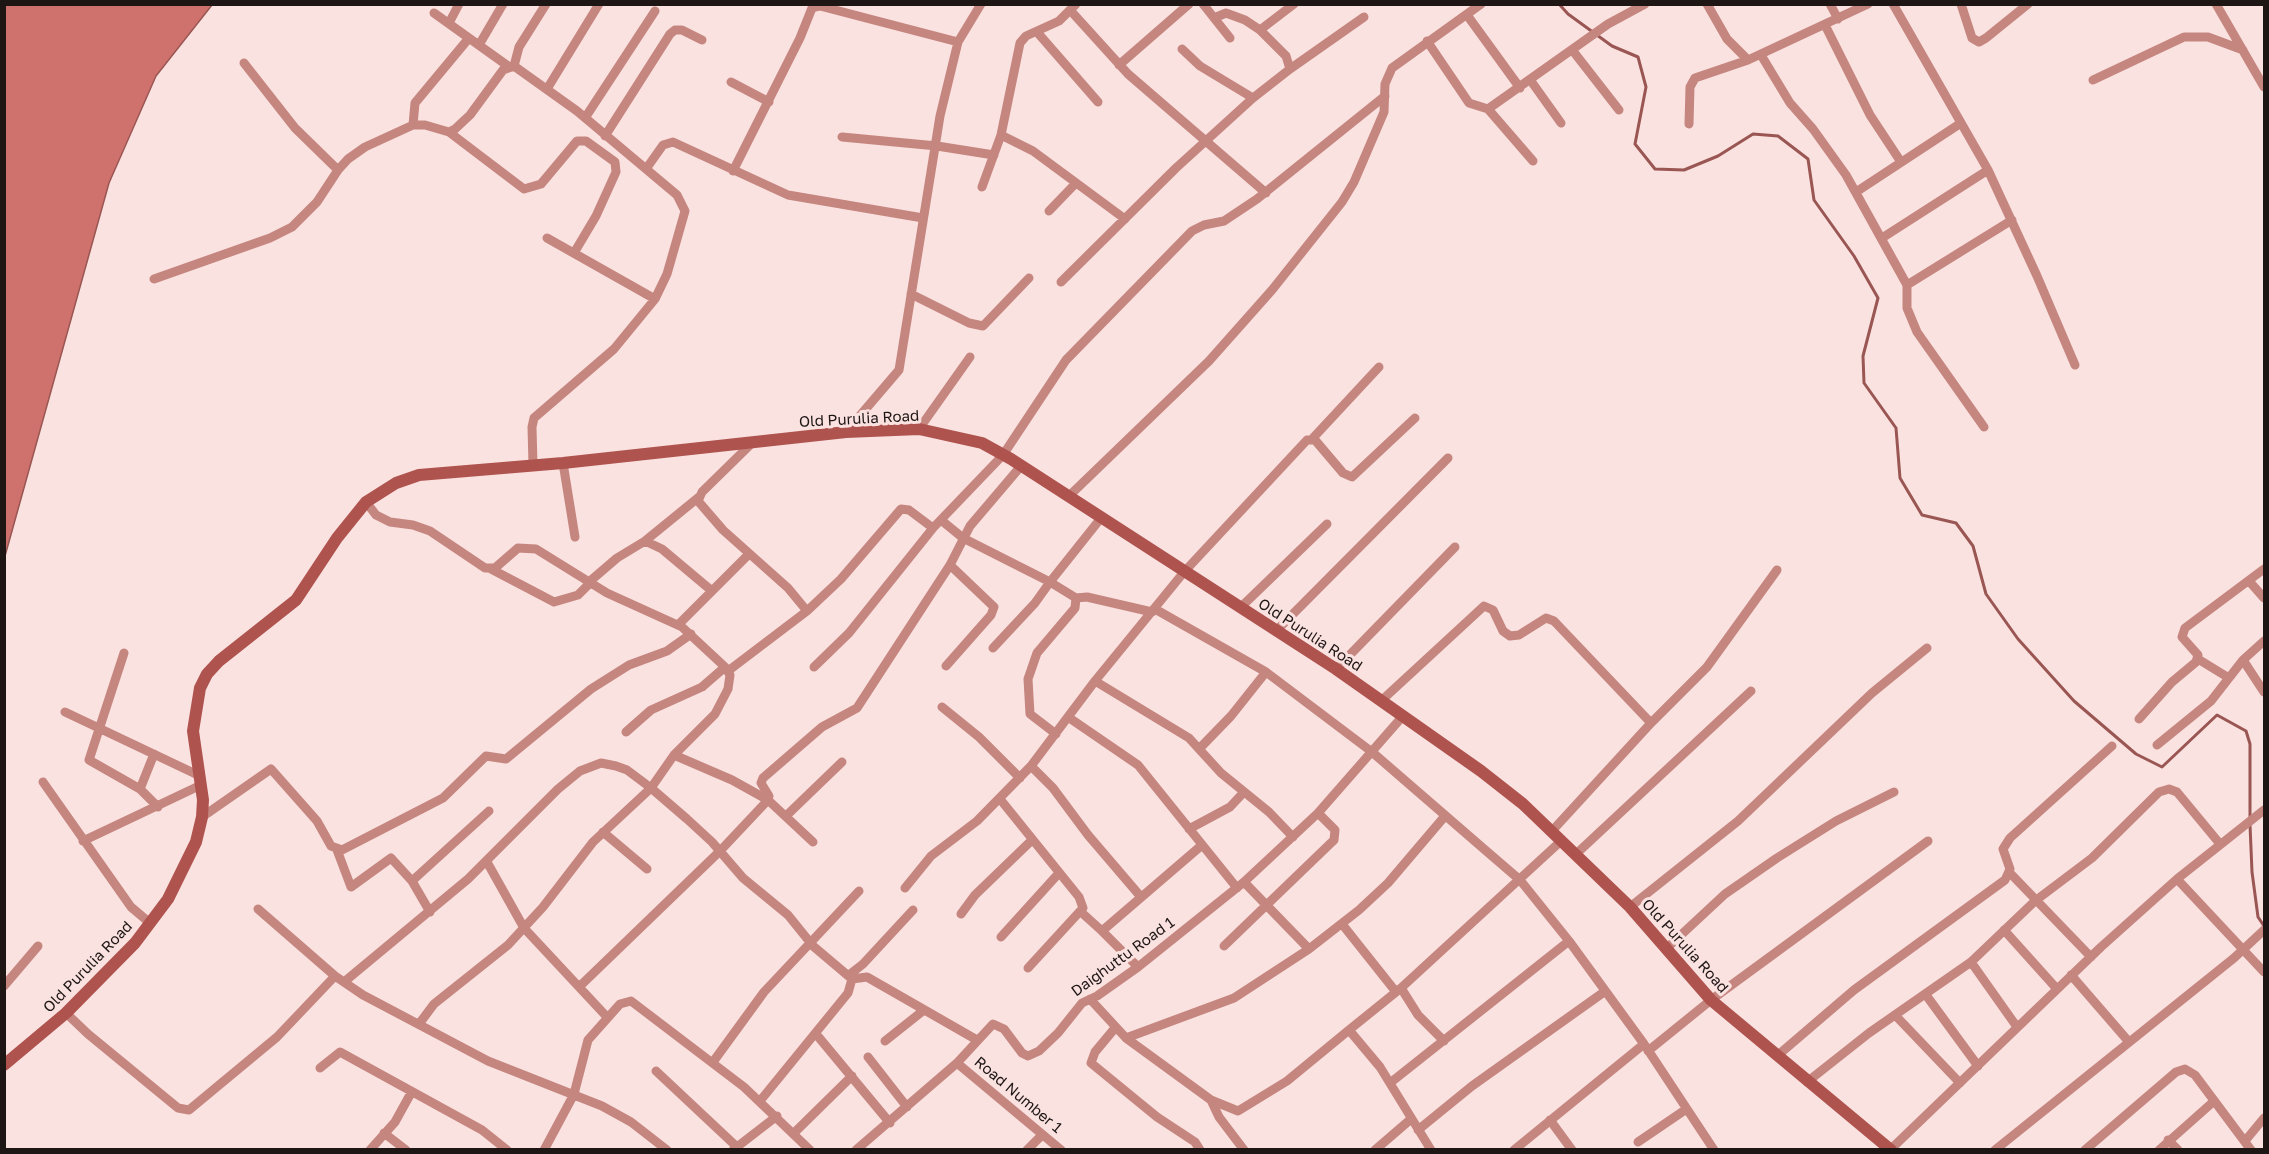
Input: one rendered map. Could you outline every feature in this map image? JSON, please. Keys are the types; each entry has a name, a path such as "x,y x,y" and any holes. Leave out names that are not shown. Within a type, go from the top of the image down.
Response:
{"main road":[{"name":"Old Purulia Road","path":"4,1065 66,1013 135,944 168,899 185,867 202,817 201,781 193,731 195,707 207,674 243,640 296,600 337,538 366,502 396,483 419,475 563,463 846,432 919,429 982,442 1004,455 1336,669 1481,771 1552,831 1630,907 1668,947 1711,1000 1807,1082 1891,1149"}],"street":[{"path":"449,23 459,4"},
{"path":"478,45 503,4"},
{"path":"449,132 470,115 511,66 519,47 546,4"},
{"path":"547,89 599,4"},
{"path":"846,432 899,370 923,218 958,42 981,4"},
{"path":"1119,65 1189,4"},
{"path":"1203,4 1230,38"},
{"path":"1214,18 1226,12 1234,4"},
{"path":"1260,30 1294,4"},
{"path":"1068,497 1209,361 1272,290 1335,211 1358,172 1384,112 1385,84 1392,68 1481,4"},
{"path":"1427,41 1469,103 1481,109 1488,109 1531,81 1608,24 1645,4"},
{"path":"1707,4 1727,39 1749,60"},
{"path":"1830,4 1838,19"},
{"path":"1689,124 1690,87 1695,78 1761,55 1868,4"},
{"path":"1893,4 1988,170 2074,365"},
{"path":"1961,4 1972,38 1978,42 2028,4"},
{"path":"2216,4 2265,87"},
{"path":"733,171 769,102 812,8 820,6 958,42"},
{"path":"982,187 1001,135 1020,43 1026,36 1059,21 1073,7 1119,65 1266,193"},
{"path":"585,118 655,11"},
{"path":"1226,12 1235,14 1260,30 1286,56 1290,69"},
{"path":"434,13 478,45 547,89 585,118 677,195 685,211 667,274 654,299 614,349 534,418 532,427 533,465"},
{"path":"1467,15 1520,88"},
{"path":"1061,282 1253,98 1364,17"},
{"path":"1825,25 1870,115 1901,162"},
{"path":"605,136 670,34 675,30 682,30 702,40"},
{"path":"1037,32 1098,102"},
{"path":"2093,80 2184,37 2208,37 2243,50"},
{"path":"413,125 415,103 469,38"},
{"path":"1182,49 1192,60 1253,98"},
{"path":"1573,51 1619,110"},
{"path":"1761,55 1790,103 1831,152 1856,192 1907,285 1907,308 1917,332 1984,427"},
{"path":"2254,66 2265,62"},
{"path":"244,63 295,128 338,170"},
{"path":"1531,81 1561,123"},
{"path":"731,82 769,102"},
{"path":"814,667 849,633 933,528 1004,455 1066,360 1192,231 1204,225 1224,221 1266,193 1385,96"},
{"path":"1488,109 1533,161"},
{"path":"1856,192 1961,123"},
{"path":"154,279 270,238 292,226 317,202 338,170 365,147 413,125 425,125 449,132 524,189 541,184 577,141 586,141 615,162 617,169 612,181 596,216 574,253"},
{"path":"1001,135 1033,151 1125,219"},
{"path":"842,137 994,155"},
{"path":"646,169 667,142 678,144 788,195 809,201 923,218"},
{"path":"1882,238 1988,170"},
{"path":"1049,211 1075,184"},
{"path":"1907,285 2012,220"},
{"path":"547,238 654,299"},
{"path":"911,294 982,326 1029,278"},
{"path":"919,429 970,357"},
{"path":"905,888 931,856 1000,800 1032,766 1095,681 1184,572 1307,440 1313,438 1379,367"},
{"path":"1313,438 1343,473 1352,477 1415,418"},
{"path":"366,502 376,515 390,522 413,525 430,531 491,570 554,603 578,595 617,558 645,541 699,496 752,443"},
{"path":"1277,630 1448,458"},
{"path":"563,463 575,537"},
{"path":"579,987 720,851 768,800 769,796 761,783 763,778 822,727 857,708 950,565 963,538 980,513 1022,466"},
{"path":"699,496 701,504 723,530 795,594 807,610"},
{"path":"626,732 651,710 702,687 807,610 841,579 901,509 909,510 933,528"},
{"path":"993,648 1035,603 1101,518"},
{"path":"941,520 963,538 1050,582 1076,598 1087,597 1152,612 1155,609"},
{"path":"1240,608 1327,524"},
{"path":"645,541 662,549 712,591"},
{"path":"419,1024 434,1004 494,957 524,928 603,832 651,788 674,755 720,707 730,680 727,669 679,624 590,583 536,549 529,547 514,550 491,570"},
{"path":"1336,669 1455,548"},
{"path":"679,624 749,554"},
{"path":"946,666 991,615 994,607 950,565"},
{"path":"2229,678 2198,659 2196,652 2182,638 2185,628 2265,569"},
{"path":"1552,831 1651,723 1707,667 1777,570"},
{"path":"2249,581 2265,598"},
{"path":"1056,734 1030,714 1028,679 1037,653 1075,608 1076,598"},
{"path":"1381,701 1484,606 1493,610 1503,631 1510,636 1519,635 1546,618 1554,621 1651,723"},
{"path":"1155,609 1266,672 1372,752 1520,880 1569,941 1646,1047 1685,1110 1714,1149"},
{"path":"337,850 354,845 443,798 486,756 506,759 567,707 615,673 667,651 692,634"},
{"path":"2157,745 2211,701 2243,660 2265,641"},
{"path":"1630,907 1738,820 1872,693 1927,648"},
{"path":"124,653 89,760 140,789 158,807"},
{"path":"2139,719 2198,659"},
{"path":"2243,660 2265,692"},
{"path":"1200,748 1231,716 1266,672"},
{"path":"1095,681 1175,728 1200,748 1221,773 1269,812 1293,837"},
{"path":"1575,855 1751,691"},
{"path":"942,707 979,737 1020,778"},
{"path":"65,712 154,754 201,781 158,807 116,823 83,841"},
{"path":"1068,717 1138,765 1202,845 1240,885 1267,905 1309,949"},
{"name":"Daighuttu Road 1","path":"856,1149 890,1123 957,1063 993,1024 999,1025 1022,1053 1033,1055 1058,1034 1077,1009 1138,967 1240,885 1293,837 1318,813 1402,717"},
{"path":"2091,957 2010,873 2003,849 2010,838 2112,746"},
{"path":"140,789 154,754"},
{"path":"674,755 732,780 768,800 813,842"},
{"path":"786,816 842,762"},
{"path":"344,982 487,862 558,789 591,764 601,763 627,770 651,788 720,851 739,874 788,915 819,952 851,977 867,977 977,1040"},
{"path":"1032,766 1053,788 1088,835 1141,897"},
{"path":"202,817 271,769 319,825 337,850 351,887 391,858 412,881 430,912"},
{"path":"43,782 147,928"},
{"path":"1807,1082 1895,1015 1971,962 2035,901 2092,858 2164,789 2177,792 2220,844"},
{"path":"1189,829 1230,807 1244,792"},
{"path":"1668,947 1725,894 1777,858 1836,821 1894,792"},
{"path":"1000,800 1082,902 1081,912 1028,968"},
{"path":"1891,1149 2071,975 2177,879 2248,821 2265,810"},
{"path":"412,881 489,811"},
{"path":"1224,946 1336,837 1335,830 1318,813"},
{"path":"1126,1038 1234,998 1309,949 1342,924 1388,883 1445,816"},
{"path":"603,832 647,869"},
{"path":"961,914 975,895 1032,840"},
{"path":"1090,999 1126,1038 1211,1100 1230,1110 1245,1108 1287,1081 1398,990 1561,841"},
{"path":"1514,1149 1646,1047 1928,841"},
{"path":"1102,931 1202,845"},
{"path":"487,862 524,928 607,1017"},
{"path":"1001,937 1059,873"},
{"path":"1777,1056 1854,990 2005,880 2010,873"},
{"path":"2177,879 2265,972"},
{"path":"713,1062 764,992 859,891"},
{"path":"258,909 344,982 495,1064 574,1094 632,1122 668,1149"},
{"path":"760,1101 848,993 851,977 913,910"},
{"path":"1081,912 1138,967"},
{"path":"1342,924 1418,1015 1444,1041"},
{"path":"2004,930 2057,988"},
{"path":"1995,1149 2261,933"},
{"path":"1390,1083 1569,941"},
{"path":"4,986 38,946"},
{"path":"1971,962 2017,1027"},
{"path":"2071,975 2129,1042"},
{"path":"66,1013 178,1108 189,1110 277,1037 335,976"},
{"path":"1418,1130 1472,1086 1604,992"},
{"path":"1926,994 1978,1066"},
{"path":"544,1149 574,1094 588,1040 620,1004 631,1001 713,1062 777,1116 810,1149"},
{"path":"885,1041 924,1010"},
{"path":"1895,1015 1960,1083"},
{"path":"1115,1028 1095,1052 1091,1063 1157,1117 1195,1142 1200,1149"},
{"path":"1349,1029 1390,1083 1431,1149"},
{"path":"816,1035 890,1123"},
{"path":"320,1068 340,1052 482,1130 507,1149"},
{"path":"868,1057 907,1107"},
{"name":"Road Number 1","path":"957,1063 1041,1135 1061,1149"},
{"path":"2085,1149 2181,1069 2189,1070 2195,1075 2251,1149"},
{"path":"656,1071 735,1148 777,1116"},
{"path":"794,1132 852,1076"},
{"path":"370,1149 395,1122 411,1093"},
{"path":"1211,1100 1219,1117 1244,1149"},
{"path":"2159,1149 2214,1102"},
{"path":"1638,1142 1685,1110"},
{"path":"2245,1141 2265,1118"},
{"path":"1375,1149 1411,1119"},
{"path":"1550,1120 1572,1149"},
{"path":"384,1133 406,1149"},
{"path":"1027,1149 1041,1135"},
{"path":"2168,1140 2178,1149"}],"shaded area":[{"path":"5,4 212,5 156,76 109,183 5,556"}],"waterway":[{"path":"1559,4 1568,14 1612,46 1638,57 1646,87 1635,144 1655,169 1684,170 1718,156 1753,134 1778,136 1808,159 1814,200 1854,256 1878,298 1863,356 1864,383 1896,428 1900,478 1922,515 1956,523 1973,546 1986,594 2018,639 2074,701 2136,754 2162,767 2217,715 2246,731 2250,744 2250,819"},
{"path":"2250,825 2252,872 2258,917 2264,926"}]}
